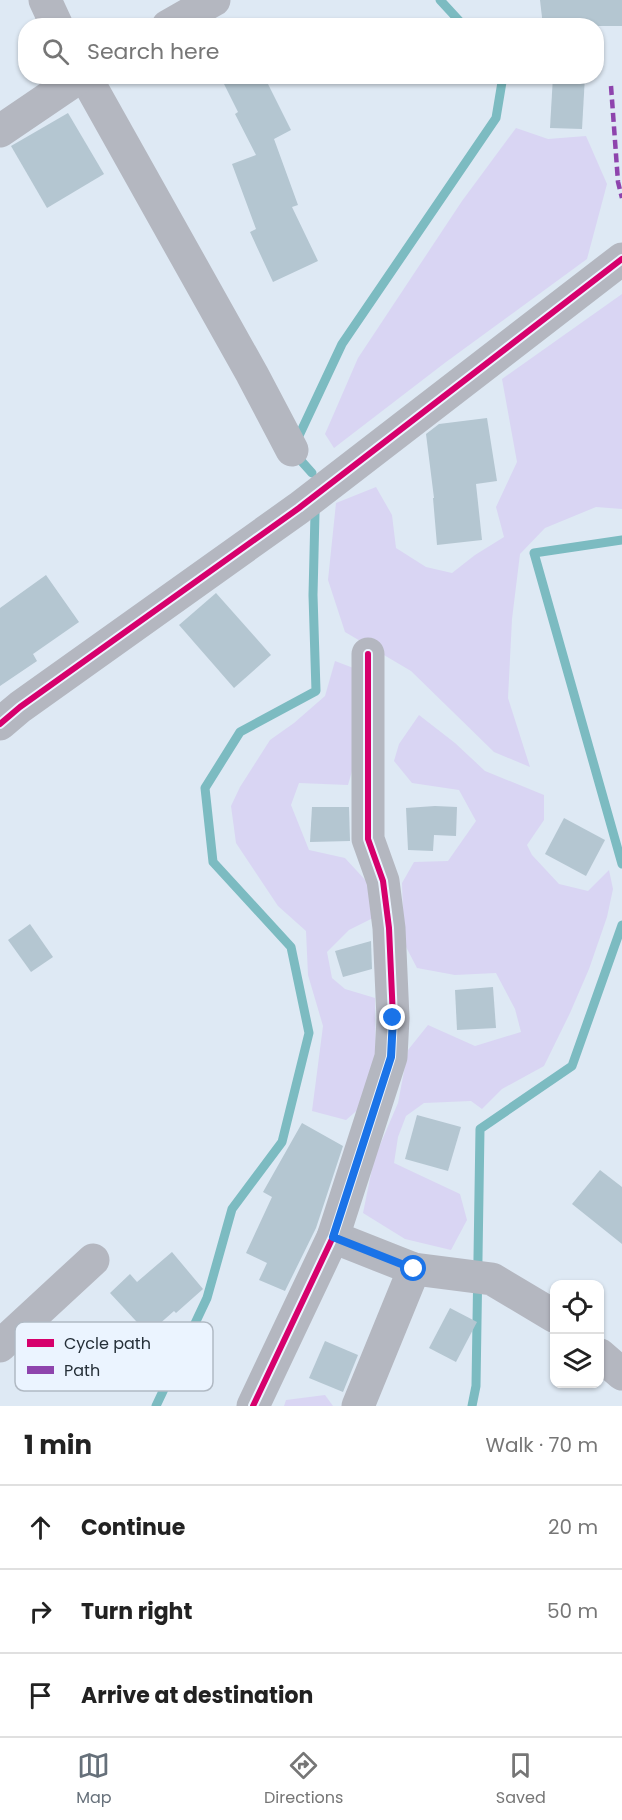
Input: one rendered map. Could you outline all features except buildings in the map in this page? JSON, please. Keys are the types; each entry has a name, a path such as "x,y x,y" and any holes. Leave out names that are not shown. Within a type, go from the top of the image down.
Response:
{"street":[{"path":"45,0 53,18"},
{"path":"182,18 214,0"},
{"path":"0,130 71,84"},
{"path":"88,84 247,364 292,450"},
{"path":"0,724 20,707 299,508 622,259"},
{"path":"253,1406 333,1237 391,1057 393,1018 389,928 383,881 368,839 368,654"},
{"path":"333,1237 414,1269 492,1280 550,1313"},
{"path":"26,1322 93,1260"},
{"path":"358,1406 414,1269"},
{"path":"0,1346 15,1332"},
{"path":"604,1358 622,1374"}],"shaded area":[{"path":"516,128 548,139 586,136 607,184 587,259 446,362 334,448 325,434 358,358 462,201"},
{"path":"622,294 622,509 596,507 545,528 520,554 512,619 508,698 530,767 494,752 411,671 345,632 328,580 336,503 376,487 392,515 396,548 426,567 452,573 504,537 496,507 517,462 502,379"},
{"path":"335,661 356,669 357,754 348,785 299,783 291,805 309,850 345,858 368,883 377,916 349,930 327,952 332,978 345,989 375,998 376,1075 361,1107 346,1120 312,1111 323,1026 308,975 306,931 278,906 236,843 231,806 240,787 270,740 325,696"},
{"path":"419,715 455,743 485,771 544,795 544,820 527,845 532,855 559,884 588,891 609,870 613,889 607,917 589,969 544,1066 502,1089 482,1109 471,1101 424,1103 406,1116 398,1137 394,1163 460,1194 467,1220 451,1250 405,1239 363,1213 374,1159 398,1103 408,1050 428,1025 475,1046 521,1032 515,1009 496,973 455,975 417,968 404,943 402,883 414,862 448,861 476,821 459,790 412,783 394,761 399,744"},
{"path":"325,1395 333,1406 284,1406 286,1400"}],"waterway":[{"path":"440,0 457,18"},
{"path":"296,442 342,344 496,118 502,84"},
{"path":"295,454 312,473"},
{"path":"196,1322 207,1298 232,1209 282,1142 309,1033 291,947 213,862 205,788 240,732 316,691 313,595 315,513"},
{"path":"622,540 534,553 622,864"},
{"path":"472,1406 476,1386 480,1129 572,1066 622,925"},
{"path":"156,1406 163,1391"}],"marked path":[{"path":"611,86 618,182 622,198"}],"cycle path":[{"path":"0,724 20,707 299,508 622,259"},
{"path":"253,1406 333,1237 391,1057 393,1018 389,928 383,881 368,839 368,654"}],"route":[{"path":"393,1018 391,1057 333,1237 414,1269"}]}
